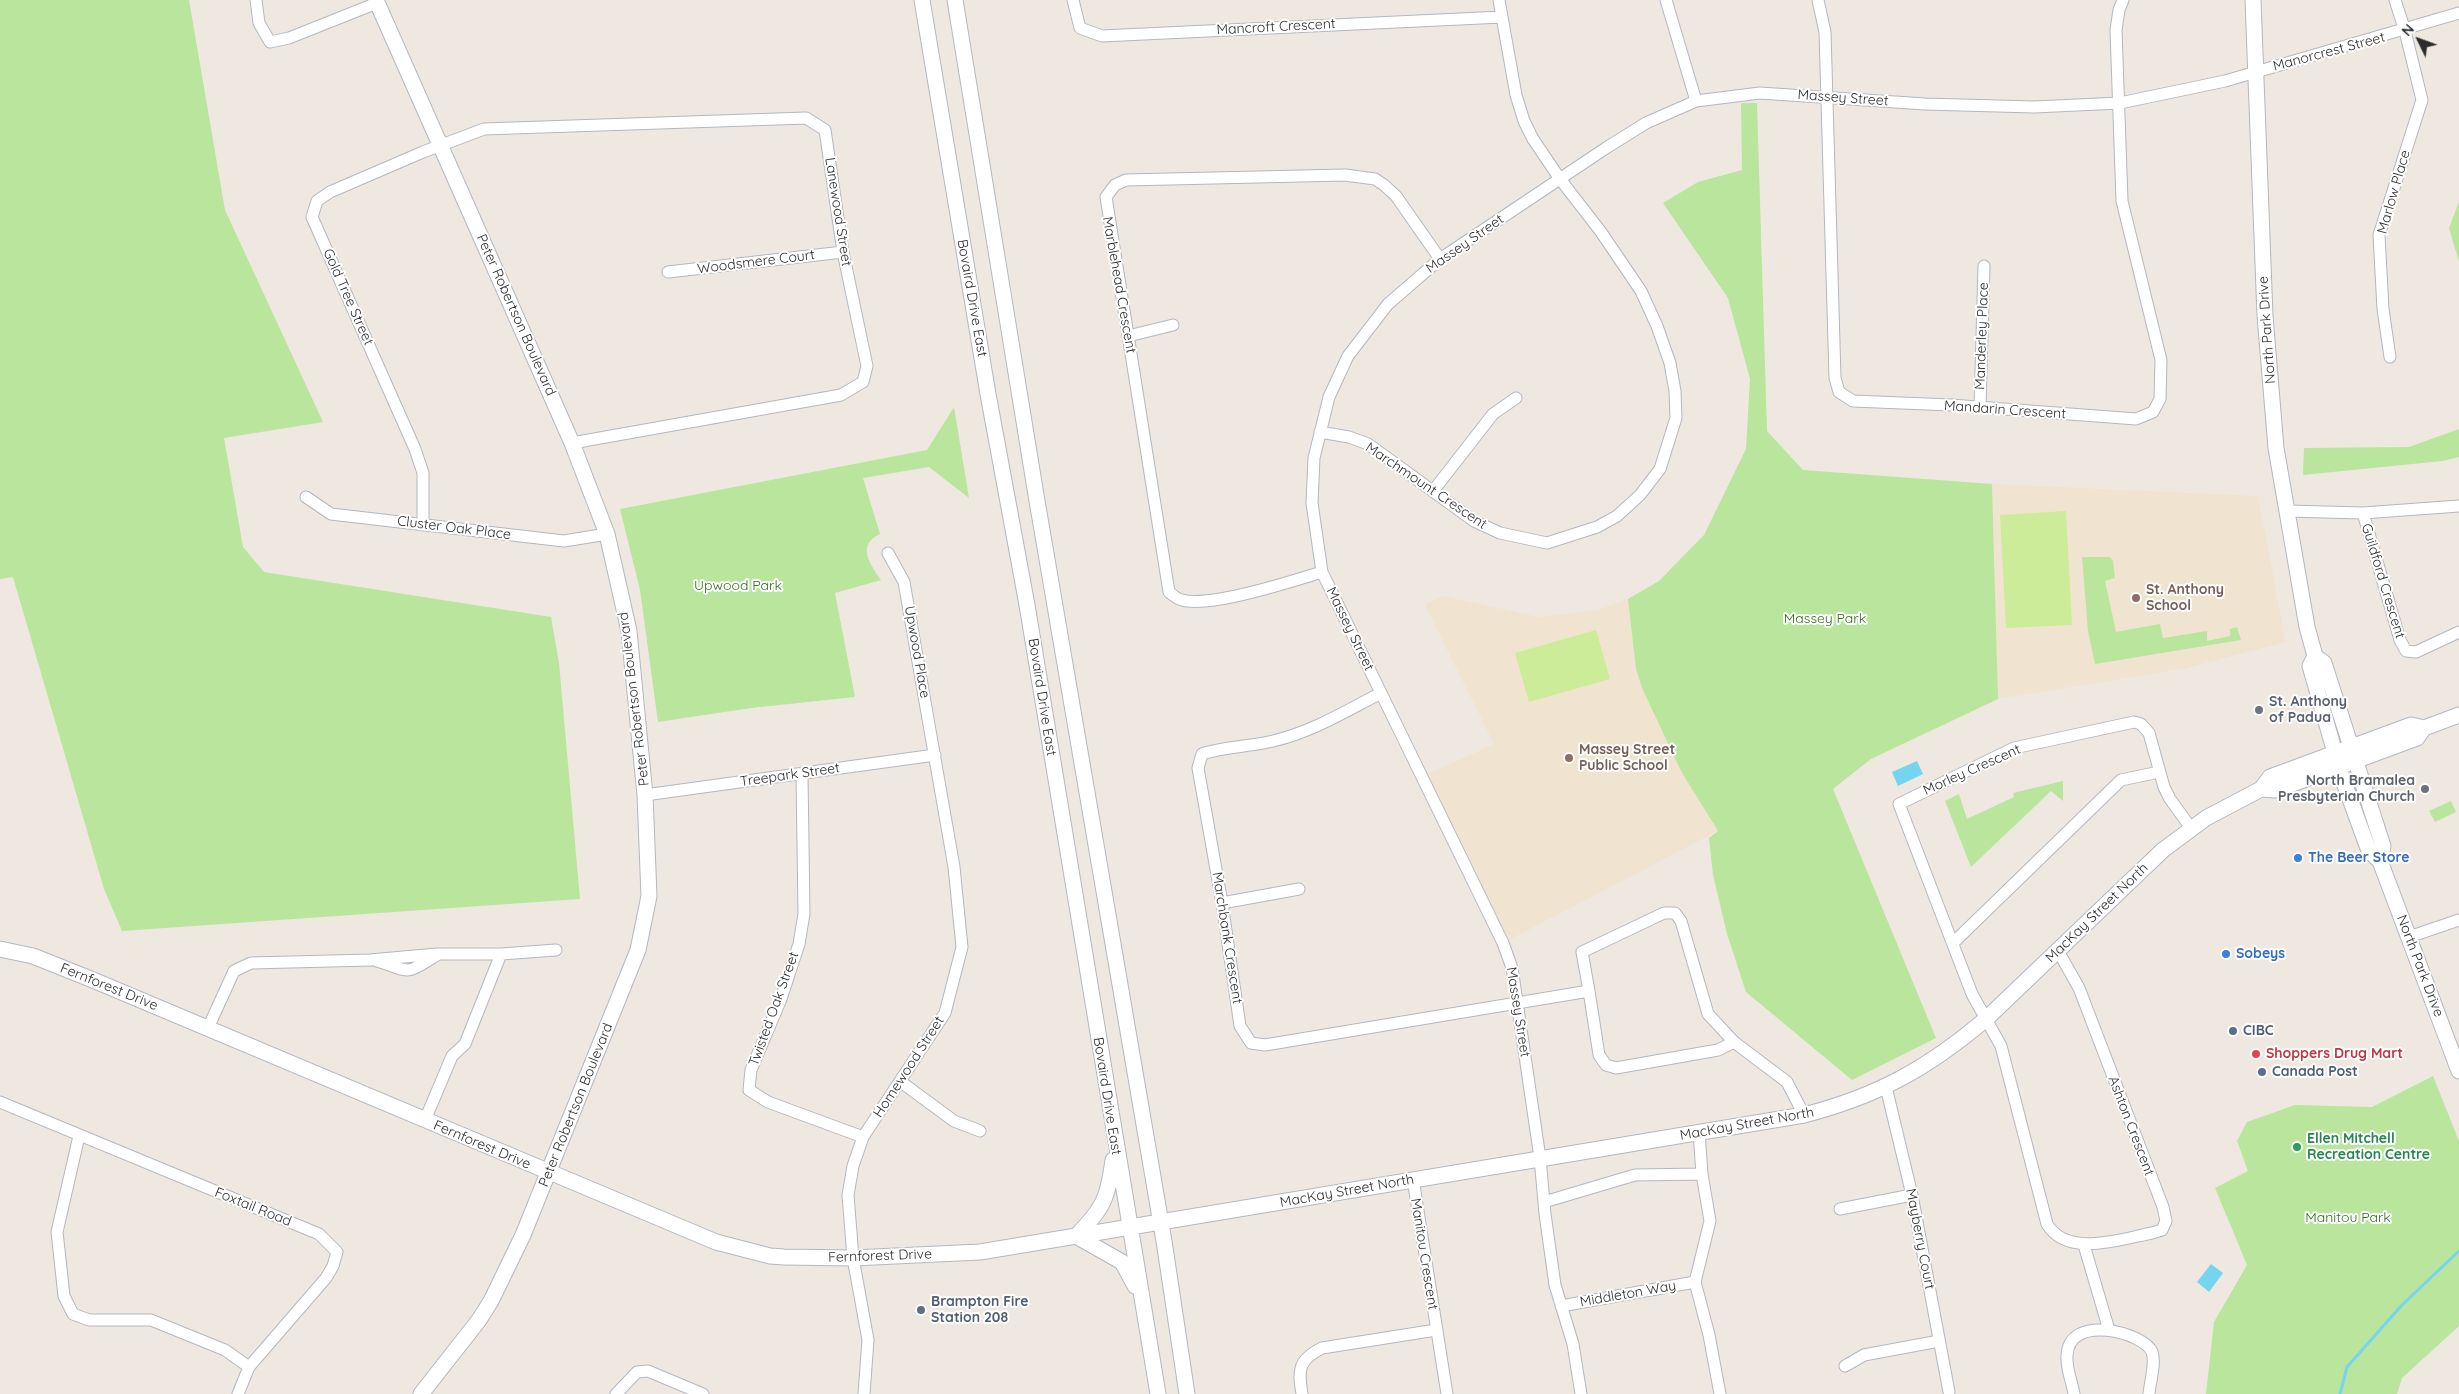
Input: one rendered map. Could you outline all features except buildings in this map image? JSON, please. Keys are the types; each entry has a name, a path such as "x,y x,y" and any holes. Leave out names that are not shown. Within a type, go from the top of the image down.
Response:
{"main road":[{"name":"Bovaird Drive East","path":"922,0 988,394 1027,604 1129,1229 1158,1394"},
{"name":"Bovaird Drive East","path":"955,0 1030,462 1161,1223 1187,1394"},
{"name":"North Park Drive","path":"2253,0 2265,316 2276,448 2298,582 2315,656 2324,663 2383,846 2380,861"},
{"name":"Peter Robertson Boulevard","path":"377,2 442,145 572,443 607,534 629,631 645,795 649,896 638,950 549,1174 491,1301 467,1337 421,1394"},
{"name":"North Park Drive","path":"2315,656 2310,666 2336,760 2369,851 2380,861 2459,1071"},
{"name":"MacKay Street North","path":"1129,1229 1413,1179 1804,1115 1834,1107 1886,1087 1933,1060 1986,1019 2142,869 2191,828 2261,789 2270,776 2336,760 2411,725 2424,728 2459,715"},
{"name":"Fernforest Drive","path":"0,949 33,956 208,1028 549,1174 716,1242 770,1256 853,1258 980,1252 1129,1229"},
{"path":"1115,1143 1110,1185 1105,1200 1093,1219 1076,1236 1122,1262 1142,1298"}],"street":[{"path":"256,0 259,23 270,42 289,38 377,2"},
{"name":"Mancroft Crescent","path":"1073,0 1080,28 1102,36 1502,17"},
{"path":"1499,0 1516,95 1524,121 1533,139 1560,179"},
{"path":"1666,0 1696,101"},
{"path":"1818,0 1825,32 1827,96"},
{"name":"Mandarin Crescent","path":"1827,96 1835,378 1839,392 1853,401 1980,407 2136,419 2152,412 2160,398 2161,360 2122,201 2116,30 2118,10 2123,0"},
{"name":"Marlow Place","path":"2390,357 2383,309 2379,235 2422,100 2405,31 2395,0"},
{"name":"Manorcrest Street","path":"2256,72 2405,31 2459,14"},
{"name":"Massey Street","path":"1540,1158 1512,968 1503,943 1322,572 1312,503 1314,458 1329,397 1348,356 1388,304 1440,259 1646,123 1696,101 1760,93 1926,104 2034,107 2120,103 2225,81 2256,72"},
{"name":"Lanewood Street","path":"442,145 484,129 806,118 825,130 843,252 867,366 863,382 841,395 572,443"},
{"name":"Gold Tree Street","path":"423,525 423,473 414,448 312,217 317,201 330,192 442,145"},
{"name":"Marblehead Crescent","path":"1322,572 1266,589 1195,602 1180,600 1169,592 1106,196 1115,185 1126,180 1346,175 1375,180 1396,196 1440,259"},
{"name":"Marchmount Crescent","path":"1320,432 1349,437 1368,444 1483,525 1500,533 1547,543 1572,537 1597,527 1617,516 1640,495 1660,469 1676,418 1675,391 1670,363 1657,326 1640,291 1601,232 1560,179"},
{"name":"Woodsmere Court","path":"668,272 843,252"},
{"name":"Manderley Place","path":"1980,407 1984,266"},
{"path":"1128,336 1173,325"},
{"path":"1433,490 1493,414 1516,398"},
{"name":"Cluster Oak Place","path":"306,497 331,514 564,541 607,534"},
{"name":"Guildford Crescent","path":"2286,511 2363,513 2459,506"},
{"name":"Guildford Crescent","path":"2363,513 2400,640 2406,651 2416,652 2459,632"},
{"name":"Upwood Place","path":"888,553 904,582 935,755"},
{"name":"Marchbank Crescent","path":"1381,693 1309,730 1272,742 1213,750 1202,754 1198,768 1222,903 1240,1026 1251,1043 1265,1045 1589,991"},
{"name":"Morley Crescent","path":"1986,1019 1972,994 1899,804 2014,748 2134,722 2141,724 2149,733 2159,772 2170,799 2191,828"},
{"name":"Treepark Street","path":"645,795 935,755"},
{"name":"Homewood Street","path":"864,1394 868,1340 853,1258 848,1195 853,1166 863,1137 945,1014 962,947 954,866 935,755"},
{"path":"1953,943 2121,780 2159,772"},
{"name":"Twisted Oak Street","path":"802,774 804,914 798,944 781,999 751,1070 749,1090 768,1102 863,1137"},
{"path":"1222,903 1299,889"},
{"path":"1734,1042 1718,1050 1616,1068 1606,1065 1598,1055 1582,952 1664,913 1675,913 1681,920 1708,1014 1734,1042 1787,1082 1804,1115"},
{"path":"2409,938 2459,920"},
{"path":"208,1028 234,971 251,963 370,960 438,954 501,954 556,950"},
{"name":"Ashton Crescent","path":"1986,1019 2001,1046 2047,1224 2052,1232 2062,1238 2084,1245 2162,1230 2166,1221 2163,1207 2079,988 2058,951"},
{"path":"425,1120 452,1056 465,1044 501,954"},
{"path":"901,1082 954,1122 980,1131"},
{"name":"Mayberry Court","path":"1886,1087 1912,1195 1950,1392"},
{"name":"Foxtail Road","path":"0,1102 319,1234 334,1247 337,1252 333,1266 326,1278 249,1368 238,1394"},
{"name":"Middleton Way","path":"1699,1132 1702,1174 1710,1221 1695,1282 1709,1335 1720,1394"},
{"path":"79,1136 57,1232 64,1296 73,1314 89,1320 151,1320 225,1350 249,1368"},
{"name":"Middleton Way","path":"1540,1158 1555,1285 1573,1344 1581,1394"},
{"path":"1544,1202 1635,1175 1702,1174"},
{"name":"Manitou Crescent","path":"1413,1179 1446,1394"},
{"path":"1840,1209 1912,1195"},
{"path":"2084,1245 2109,1330"},
{"name":"Middleton Way","path":"1561,1306 1695,1282"},
{"path":"2074,1394 2067,1356 2070,1346 2078,1335 2090,1329 2109,1330 2149,1347 2153,1354 2149,1394"},
{"path":"1302,1394 1299,1374 1302,1364 1311,1354 1322,1348 1436,1330"},
{"path":"1845,1366 1864,1355 1939,1340"},
{"path":"616,1394 637,1372 648,1372 703,1394"}],"shaded area":[{"name":"St. Anthony School","path":"1992,484 2258,496 2286,642 2187,668 1998,699"},
{"name":"Massey Street Public School","path":"1443,596 1539,617 1598,610 1628,599 1636,669 1642,688 1718,831 1503,943 1428,774 1494,744 1425,605"}],"green space":[{"path":"0,0 189,0 225,210 323,422 224,438 243,547 264,572 551,617 559,663 580,899 122,931 104,889 13,577 0,579"},
{"name":"Massey Park","path":"1741,103 1757,103 1767,431 1803,470 1992,484 1998,699 1871,759 1833,789 1936,1038 1852,1080 1746,992 1727,934 1713,875 1709,838 1718,831 1681,771 1642,688 1636,669 1628,599 1659,581 1704,535 1746,449 1750,379 1728,298 1663,203 1698,182 1742,170"},
{"path":"2459,202 2459,262 2449,228"},
{"name":"Upwood Park","path":"954,407 969,498 929,467 863,478 880,534 868,544 867,555 881,580 835,593 855,697 751,708 658,722 640,590 620,509 927,450"},
{"path":"2459,429 2459,457 2442,461 2303,475 2304,448 2409,447"},
{"path":"2066,511 2072,625 2006,628 2000,515"},
{"path":"2082,557 2110,557 2113,561 2115,578 2105,581 2116,632 2160,624 2163,638 2207,631 2207,641 2230,636 2230,629 2237,627 2241,640 2095,664 2088,631"},
{"path":"1596,630 1610,679 1529,702 1515,653"},
{"path":"2063,781 2063,801 2051,791 1971,867 1945,801 1959,794 1967,819 2014,797 2013,793"},
{"path":"2451,801 2456,812 2435,822 2429,811"},
{"name":"Manitou Park","path":"2433,1076 2459,1141 2459,1326 2402,1378 2397,1394 2206,1394 2214,1322 2247,1265 2215,1188 2248,1171 2237,1141 2247,1122 2295,1105 2372,1107"}],"water":[{"path":"1917,761 1923,774 1898,786 1892,772"},
{"path":"2211,1264 2223,1273 2209,1292 2197,1282"}],"waterway":[{"path":"2340,1394 2347,1367 2402,1305 2459,1251"}],"place":[{"name":"St. Anthony School","path":"2136,598"},
{"name":"St. Anthony of Padua","path":"2259,710"},
{"name":"Massey Street Public School","path":"1569,758"},
{"name":"North Bramalea Presbyterian Church","path":"2425,789"},
{"name":"The Beer Store","path":"2298,858"},
{"name":"Sobeys","path":"2226,954"},
{"name":"CIBC","path":"2233,1031"},
{"name":"Shoppers Drug Mart","path":"2256,1054"},
{"name":"Canada Post","path":"2262,1072"},
{"name":"Ellen Mitchell Recreation Centre","path":"2297,1147"},
{"name":"Brampton Fire Station 208","path":"921,1310"}]}
